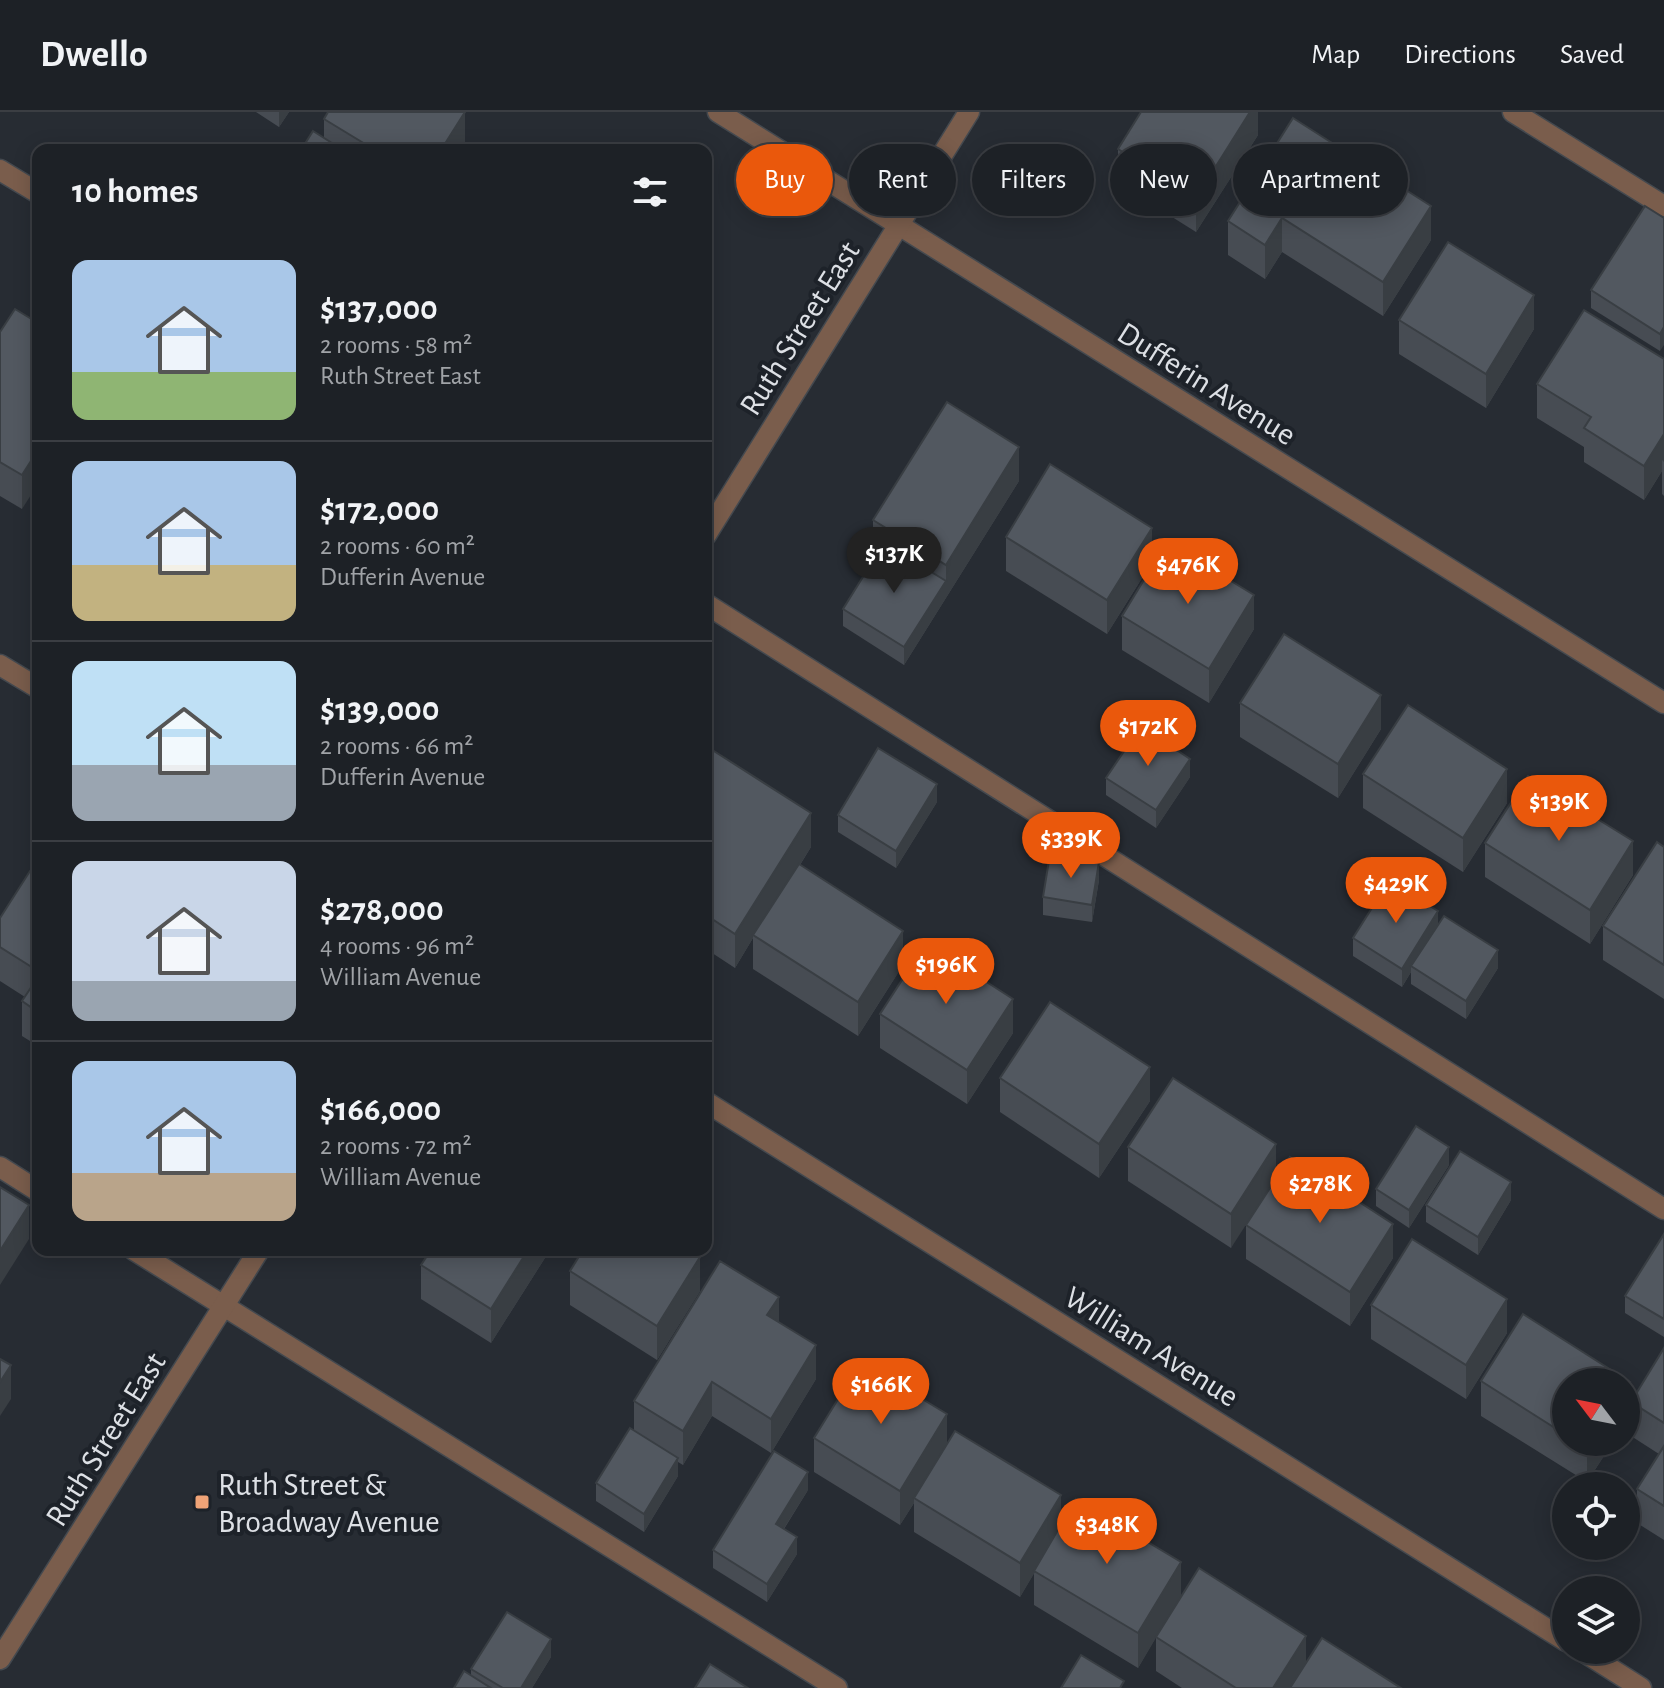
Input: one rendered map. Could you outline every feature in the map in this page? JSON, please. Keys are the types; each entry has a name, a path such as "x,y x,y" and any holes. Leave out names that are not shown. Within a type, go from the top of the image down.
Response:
{"street":[{"name":"Dufferin Avenue","path":"718,112 1664,703"},
{"name":"Ruth Street East","path":"712,525 969,112"},
{"path":"1513,112 1664,206"},
{"path":"0,170 32,189"},
{"path":"712,609 730,623 1664,1209"},
{"path":"0,665 32,684"},
{"name":"William Avenue","path":"712,1106 1552,1632"},
{"path":"0,1167 32,1187"},
{"path":"144,1256 837,1688"},
{"name":"Ruth Street East","path":"0,1659 255,1256"},
{"path":"1603,1664 1641,1688"}],"building":[{"path":"328,112 465,112 445,144 365,144 324,119"},
{"path":"1141,112 1250,112 1217,165 1217,144 1121,144"},
{"path":"1293,118 1334,144 1277,144"},
{"path":"313,131 334,144 305,144"},
{"path":"1408,191 1431,206 1383,282 1282,218 1265,245 1228,221 1233,213 1233,216 1408,216"},
{"path":"1645,206 1664,218 1664,327 1660,334 1591,290"},
{"path":"1448,242 1534,295 1486,374 1399,320"},
{"path":"15,309 32,319 32,459 22,475 0,462 0,332"},
{"path":"1584,310 1664,359 1664,434 1644,466 1584,428 1591,417 1537,384"},
{"path":"947,402 1019,447 946,565 873,520"},
{"path":"1050,464 1152,528 1107,600 1006,537"},
{"path":"1167,542 1254,595 1209,669 1122,616"},
{"path":"884,543 946,581 904,647 843,609"},
{"path":"1284,634 1381,695 1338,764 1240,703"},
{"path":"1408,705 1507,769 1463,838 1363,774"},
{"path":"1141,726 1190,759 1156,810 1106,778"},
{"path":"878,748 937,784 896,851 838,815"},
{"path":"712,750 811,813 735,934 712,919"},
{"path":"1528,776 1633,841 1590,910 1485,843"},
{"path":"1657,842 1664,847 1664,965 1603,926"},
{"path":"1050,854 1099,862 1092,905 1043,897"},
{"path":"799,864 903,931 858,1002 753,935"},
{"path":"32,872 32,967 0,947 0,918"},
{"path":"1389,881 1438,911 1402,969 1353,938"},
{"path":"1444,916 1498,950 1466,1001 1411,966"},
{"path":"926,943 1013,999 967,1070 880,1014"},
{"path":"32,986 32,1008 22,1001"},
{"path":"1050,1002 1150,1067 1099,1144 1000,1078"},
{"path":"1173,1078 1276,1144 1231,1214 1128,1147"},
{"path":"1416,1126 1449,1147 1409,1210 1376,1189"},
{"path":"1460,1151 1511,1182 1478,1237 1426,1205"},
{"path":"1290,1157 1393,1224 1350,1292 1246,1225"},
{"path":"0,1187 29,1205 0,1251"},
{"path":"1664,1234 1664,1319 1625,1296"},
{"path":"1412,1239 1507,1299 1466,1365 1371,1305"},
{"path":"427,1256 524,1256 491,1309 421,1265"},
{"path":"579,1256 700,1257 657,1326 570,1271"},
{"path":"720,1261 779,1297 767,1315 816,1345 771,1419 712,1382 683,1431 634,1401"},
{"path":"1523,1314 1608,1368 1552,1368 1552,1426 1481,1381"},
{"path":"1664,1348 1664,1423 1640,1408 1640,1387"},
{"path":"0,1359 11,1365 0,1382"},
{"path":"861,1362 947,1414 900,1491 814,1438"},
{"path":"630,1428 678,1458 644,1514 596,1483"},
{"path":"955,1431 1061,1495 1020,1563 914,1498"},
{"path":"1664,1446 1664,1506 1640,1491 1640,1484"},
{"path":"774,1451 808,1472 776,1524 797,1537 767,1584 713,1550"},
{"path":"1076,1499 1181,1562 1138,1633 1034,1571"},
{"path":"1199,1568 1306,1636 1273,1688 1236,1688 1156,1637"},
{"path":"507,1612 551,1639 521,1688 503,1688 471,1669"},
{"path":"1322,1638 1401,1688 1290,1688"},
{"path":"1081,1655 1124,1681 1120,1688 1061,1688"},
{"path":"710,1664 748,1688 695,1688"},
{"path":"464,1671 491,1688 454,1688"}],"place":[{"name":"Ruth Street & Broadway Avenue","path":"202,1502"}]}
